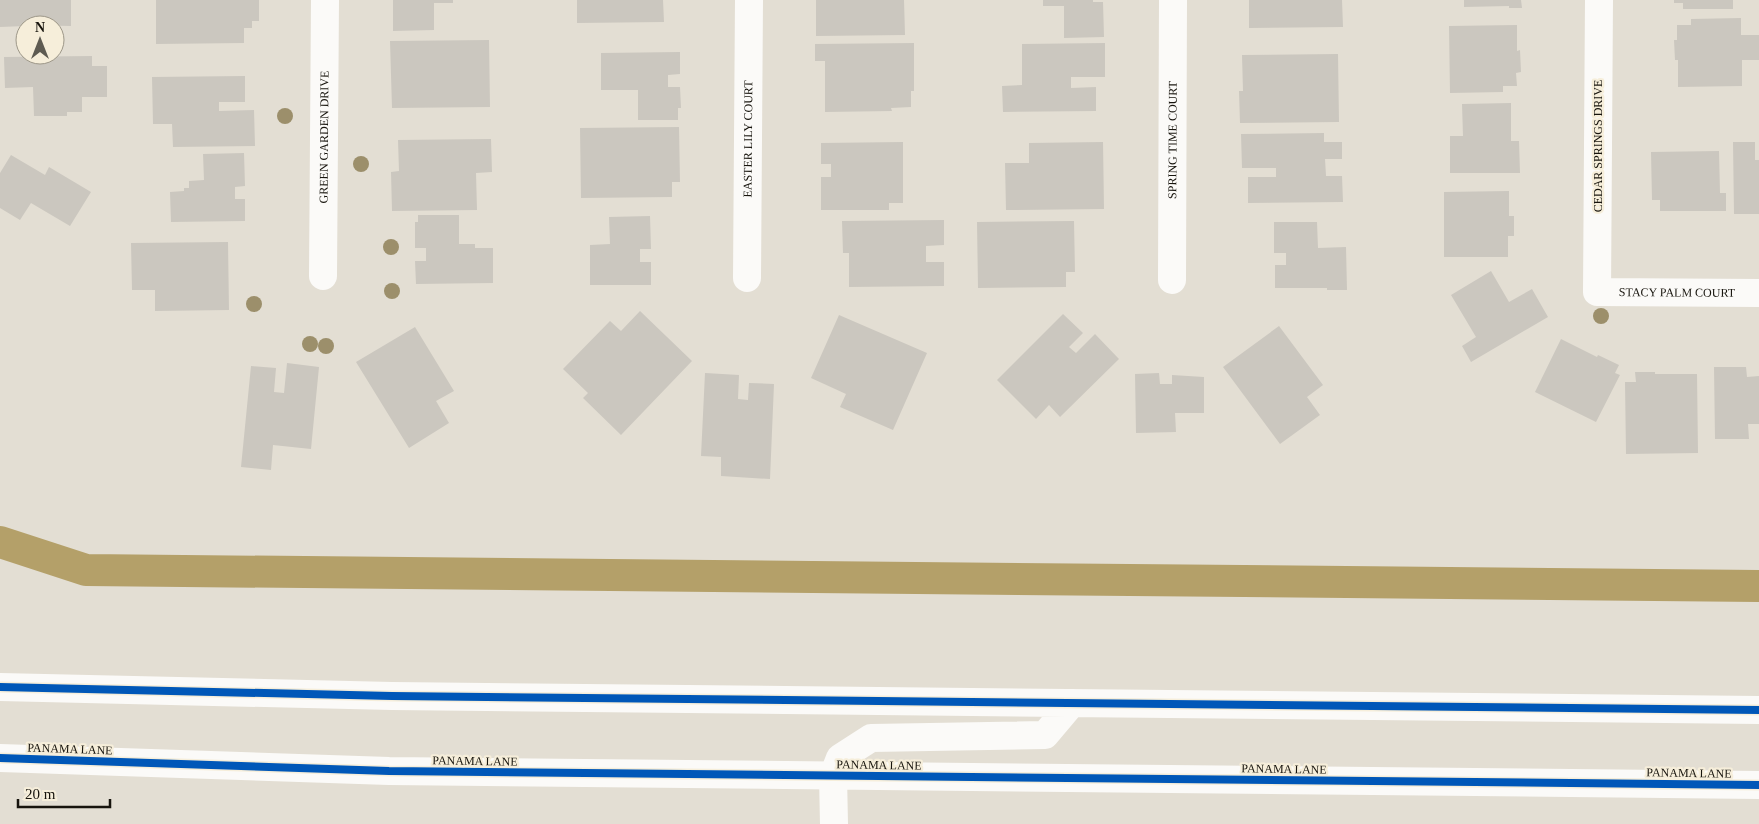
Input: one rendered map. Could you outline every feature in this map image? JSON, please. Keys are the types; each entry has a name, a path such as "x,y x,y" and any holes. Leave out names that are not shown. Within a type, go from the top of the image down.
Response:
{"main road":[{"name":"GREEN GARDEN DRIVE","path":"323,276 324,0"},
{"name":"EASTER LILY COURT","path":"747,278 749,0"},
{"name":"SPRING TIME COURT","path":"1172,280 1174,0"},
{"name":"CEDAR SPRINGS DRIVE","path":"1597,292 1599,0"},
{"name":"STACY PALM COURT","path":"1597,292 1759,293"},
{"path":"0,688 392,696 1759,710"},
{"path":"834,824 833,776 840,758 871,738 1045,735 1072,703"},
{"name":"PANAMA LANE","path":"0,758 389,771 1759,785"}],"building":[{"path":"0,0 71,0 71,26 65,26 65,15 15,15 15,26 0,27"},
{"path":"156,0 259,0 259,21 252,21 252,28 244,28 244,43 156,44"},
{"path":"393,0 453,0 453,3 434,3 434,30 393,31"},
{"path":"577,0 663,0 664,22 577,23"},
{"path":"816,0 904,0 905,35 816,36"},
{"path":"1043,0 1093,0 1093,2 1103,2 1104,37 1064,38 1064,6 1043,6"},
{"path":"1249,0 1342,0 1343,27 1249,28"},
{"path":"1464,0 1521,0 1522,8 1509,8 1509,6 1464,7"},
{"path":"1674,0 1733,0 1733,9 1683,9 1683,3 1674,3"},
{"path":"1741,18 1741,35 1759,35 1759,60 1742,60 1742,86 1678,87 1678,60 1675,60 1674,40 1677,40 1677,25 1691,25 1691,19"},
{"path":"1517,25 1517,51 1520,50 1521,72 1516,73 1517,86 1503,86 1503,92 1450,93 1449,26"},
{"path":"489,40 490,107 392,108 390,41"},
{"path":"914,43 914,91 911,91 911,107 891,108 892,111 825,112 825,61 815,61 815,44"},
{"path":"1105,43 1105,77 1071,77 1071,88 1096,87 1096,111 1003,112 1002,86 1022,85 1022,44"},
{"path":"680,52 680,74 668,75 668,87 680,87 681,108 678,108 678,120 638,120 638,90 601,90 601,53"},
{"path":"1338,54 1339,122 1240,123 1239,91 1243,91 1242,55"},
{"path":"65,56 92,56 92,66 107,66 107,97 82,97 82,112 67,112 67,116 34,116 33,87 5,88 4,57 15,57 15,65 65,65"},
{"path":"245,76 245,102 219,102 219,111 254,110 255,146 173,147 172,124 153,124 152,77"},
{"path":"1511,103 1511,141 1519,141 1520,173 1450,173 1450,136 1463,136 1462,104"},
{"path":"679,127 680,182 672,182 672,197 581,198 580,128"},
{"path":"1324,133 1324,142 1342,142 1342,159 1325,159 1326,176 1342,176 1343,202 1248,203 1248,177 1276,177 1276,168 1242,168 1241,134"},
{"path":"491,139 492,172 476,173 477,210 392,211 391,172 399,171 398,140"},
{"path":"903,142 903,203 889,203 889,210 821,210 821,177 831,177 831,164 821,164 821,143"},
{"path":"1103,142 1104,209 1006,210 1005,163 1029,163 1029,143"},
{"path":"1733,142 1755,142 1755,160 1759,160 1759,214 1734,214"},
{"path":"1719,151 1720,193 1726,193 1726,211 1660,211 1660,200 1652,200 1651,152"},
{"path":"244,153 245,186 235,187 235,199 245,199 245,221 171,222 170,192 184,191 184,188 189,188 189,181 204,180 203,154"},
{"path":"11,155 45,175 49,167 91,192 70,226 31,203 20,220 0,208 0,173"},
{"path":"1509,191 1509,216 1514,216 1514,236 1508,236 1508,257 1444,257 1444,192"},
{"path":"418,215 459,215 459,244 475,244 475,248 493,248 493,283 416,284 415,261 426,261 426,248 415,248 415,222 418,222"},
{"path":"650,216 651,249 640,249 640,262 651,262 651,285 590,285 590,245 610,244 609,217"},
{"path":"944,220 944,245 926,246 926,262 944,262 944,286 849,287 849,253 843,253 842,221"},
{"path":"1074,221 1075,272 1066,272 1066,287 978,288 977,222"},
{"path":"1274,222 1317,222 1318,248 1346,247 1347,290 1275,288 1275,265 1286,265 1286,253 1274,253"},
{"path":"228,242 229,310 155,311 155,290 132,290 131,243"},
{"path":"1491,271 1509,302 1532,289 1548,317 1471,362 1462,346 1476,337 1451,295"},
{"path":"640,311 692,361 621,435 583,398 588,393 563,369 610,321 621,331"},
{"path":"1063,314 1083,333 1069,347 1076,353 1095,334 1119,359 1060,417 1049,405 1036,419 997,380"},
{"path":"839,315 927,353 893,430 840,407 846,394 811,378"},
{"path":"1279,326 1323,385 1307,397 1320,415 1280,444 1223,367"},
{"path":"415,327 454,391 436,401 449,423 409,448 356,362"},
{"path":"1561,339 1597,357 1598,355 1619,365 1615,373 1620,375 1596,422 1535,392"},
{"path":"287,363 319,367 311,449 273,445 271,470 241,467 251,366 276,368 274,392 284,393"},
{"path":"1714,367 1746,367 1747,377 1759,376 1759,424 1748,424 1749,439 1715,439"},
{"path":"1635,372 1697,374 1698,453 1626,454 1625,382 1636,382"},
{"path":"705,373 739,375 738,399 748,400 749,383 774,384 770,479 721,476 721,457 701,456"},
{"path":"1159,373 1160,384 1172,384 1172,375 1204,377 1204,413 1175,413 1176,432 1136,433 1135,374"}],"waterway":[{"path":"0,542 86,570 1759,586"}],"cycle path":[{"path":"0,687 392,696 1759,710"},
{"path":"0,758 389,771 1759,785"}]}
